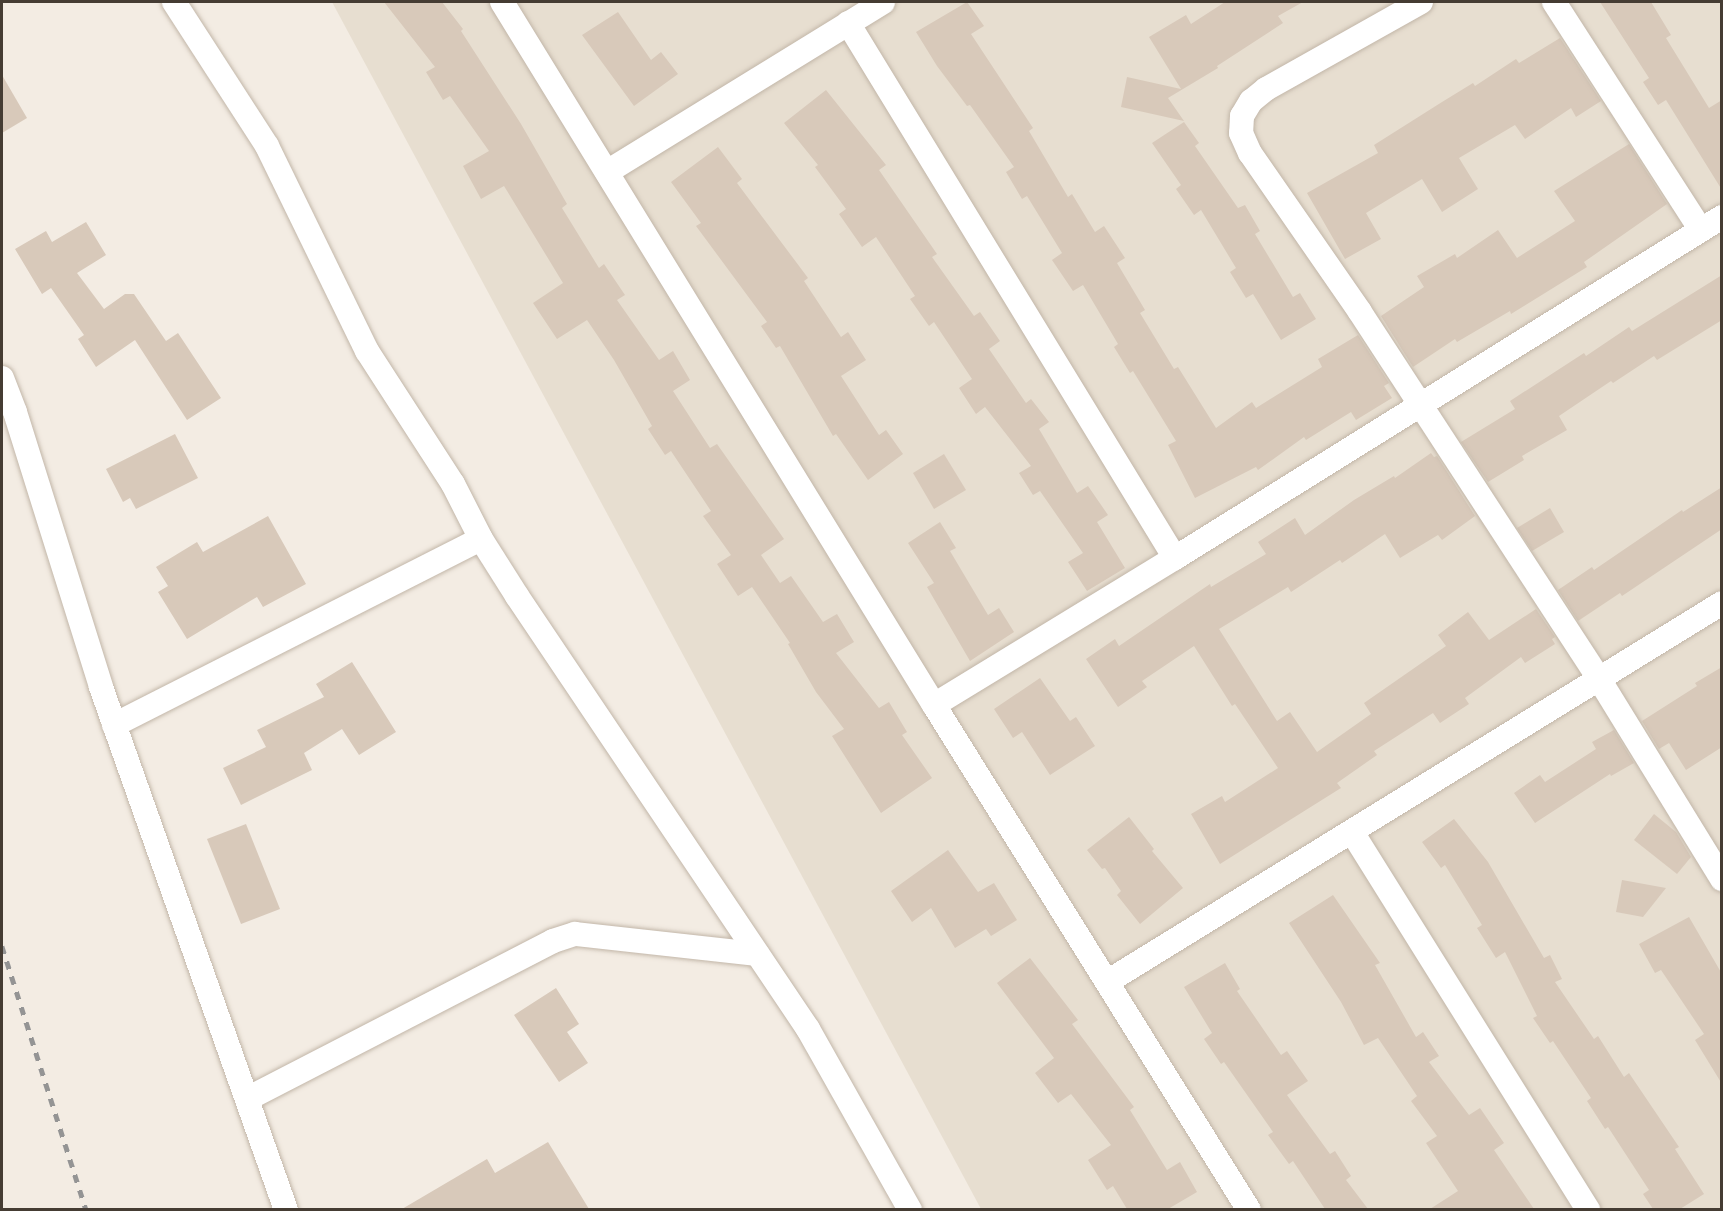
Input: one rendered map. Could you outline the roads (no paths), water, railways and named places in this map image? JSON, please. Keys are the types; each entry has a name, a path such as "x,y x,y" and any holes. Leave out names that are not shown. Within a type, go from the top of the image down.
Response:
{"street":[{"path":"174,2 267,146 367,351 453,484 516,596 808,1029 910,1209"},
{"path":"502,2 934,705 1250,1209"},
{"path":"607,172 884,2"},
{"path":"1421,2 1266,89 1251,101 1242,116 1241,133 1250,153 1599,679 1722,879"},
{"path":"1554,2 1701,230"},
{"path":"848,24 1175,558"},
{"path":"934,705 1175,558 1722,217"},
{"path":"2,378 15,412 114,725 286,1209"},
{"path":"114,725 482,539"},
{"path":"1107,982 1722,603"},
{"path":"1352,832 1588,1209"},
{"path":"247,1099 542,946 575,934 757,954"}],"railway":[{"path":"2,946 86,1210"}]}
